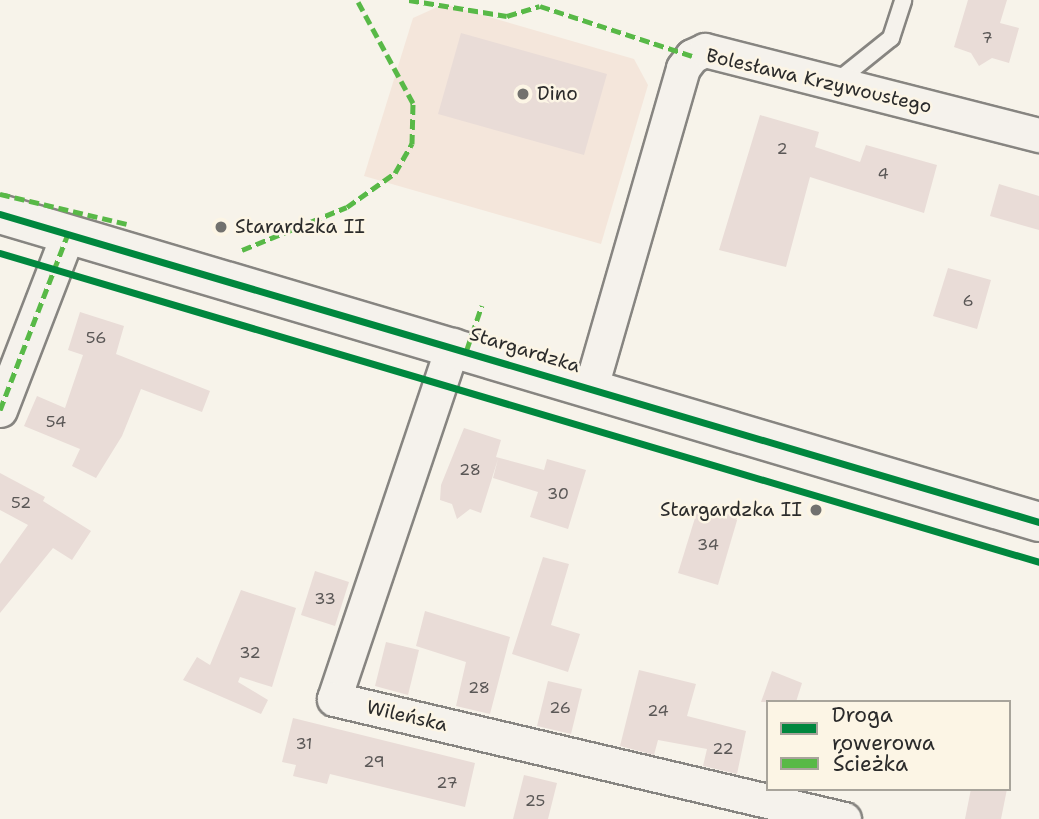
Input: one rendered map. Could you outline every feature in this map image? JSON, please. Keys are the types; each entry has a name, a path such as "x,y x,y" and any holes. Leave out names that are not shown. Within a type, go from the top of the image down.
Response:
{"street":[{"name":"Bolesława Krzywoustego","path":"591,387 683,68 692,56 705,50 1039,135"},
{"name":"Stargardzka","path":"0,214 453,345 1039,522"},
{"path":"0,410 68,234"},
{"name":"Wileńska","path":"453,345 334,699 844,819"}],"lane":[{"path":"835,83 891,38 903,0"}],"shaded area":[{"path":"444,4 634,59 648,85 601,244 364,176 413,18"}],"building":[{"path":"968,0 1007,0 1000,23 1019,28 1009,63 992,58 979,66 971,53 954,47"},
{"name":"Dino","path":"461,33 607,74 584,155 438,114"},
{"path":"760,115 819,132 815,147 860,162 866,145 937,165 924,213 810,177 786,267 719,250"},
{"path":"999,184 1039,196 1039,230 990,216"},
{"path":"948,268 991,280 977,329 933,316"},
{"path":"80,312 124,326 116,354 210,391 202,412 141,389 122,436 96,478 72,466 80,449 24,426 37,396 65,408 83,355 68,350"},
{"path":"464,428 501,440 496,457 544,470 547,459 586,470 568,529 530,517 538,492 493,478 498,459 481,513 470,509 457,519 452,504 440,500 441,485"},
{"path":"0,473 45,497 43,501 91,531 72,560 53,548 0,613 0,564 28,525 0,510"},
{"path":"699,505 738,517 718,585 678,573"},
{"path":"543,557 569,564 551,625 580,634 568,672 512,654"},
{"path":"315,571 349,582 335,626 301,615"},
{"path":"241,590 296,608 272,687 240,677 238,682 268,700 261,714 183,680 197,657 210,665"},
{"path":"425,611 510,637 490,714 456,706 466,662 416,646"},
{"path":"386,642 419,650 408,695 375,686"},
{"path":"639,670 696,684 687,716 746,731 737,774 703,766 707,749 658,740 654,755 620,746"},
{"path":"772,671 802,683 797,700 761,702"},
{"path":"548,681 582,689 571,734 537,726"},
{"path":"293,718 475,763 465,807 330,774 327,784 293,776 296,765 282,762"},
{"path":"524,775 557,783 548,819 513,819"},
{"path":"971,791 1007,791 1001,819 965,819"}],"marked path":[{"path":"242,250 347,207 395,173 412,144 413,103 357,0"},
{"path":"409,0 507,16 540,6 692,56"},
{"path":"0,194 127,224"},
{"path":"0,410 68,234"},
{"path":"467,349 482,305"}],"cycle path":[{"path":"0,214 1039,522"},
{"path":"0,253 1039,562"}],"place":[{"name":"Dino","path":"523,94"},
{"name":"Starardzka II","path":"221,227"},
{"name":"Stargardzka II","path":"816,510"}]}
